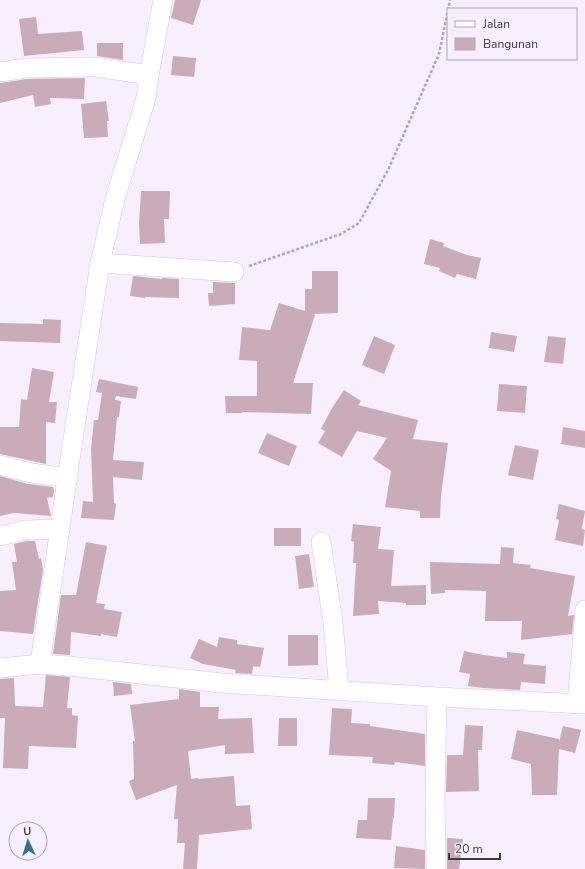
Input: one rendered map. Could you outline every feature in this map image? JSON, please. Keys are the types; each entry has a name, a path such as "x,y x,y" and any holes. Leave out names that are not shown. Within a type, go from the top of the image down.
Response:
{"street":[{"path":"40,664 100,263 115,199 146,98 163,0"},
{"path":"0,72 26,68 96,67 149,76"},
{"path":"100,263 234,272"},
{"path":"0,465 31,473 68,478"},
{"path":"0,536 26,530 60,529"},
{"path":"321,542 333,622 339,690"},
{"path":"0,668 40,664 222,684 581,704 585,610"},
{"path":"436,869 437,697"}],"path":[{"path":"234,272 341,234 359,223 388,170 439,54 447,15"}],"building":[{"path":"175,0 201,0 193,25 171,18"},
{"path":"36,17 38,34 82,31 84,50 24,56 19,19"},
{"path":"97,43 123,43 123,60 97,56"},
{"path":"173,56 196,58 194,77 171,75"},
{"path":"85,78 84,99 50,98 51,104 35,107 33,95 0,103 0,83 27,79"},
{"path":"106,101 109,121 107,121 108,137 84,138 81,104"},
{"path":"141,191 170,191 169,219 164,219 165,243 140,244 139,224"},
{"path":"430,239 444,243 443,246 467,255 481,258 476,279 457,274 455,278 439,271 440,268 424,264"},
{"path":"312,271 338,271 338,313 313,314 315,315 293,383 313,383 311,414 226,413 225,396 257,396 257,361 239,360 242,327 270,330 279,303 305,311 305,289 312,289"},
{"path":"133,276 179,279 179,298 145,298 130,296"},
{"path":"213,282 235,283 235,304 209,306 208,293 213,293"},
{"path":"43,319 61,320 60,343 0,341 0,323 43,324"},
{"path":"491,332 517,336 514,352 489,348"},
{"path":"374,336 395,345 384,374 362,365"},
{"path":"548,336 566,338 563,364 544,362"},
{"path":"32,368 54,372 49,402 57,402 55,423 46,422 46,464 0,454 0,427 19,427 21,399 27,400"},
{"path":"99,379 138,387 136,399 116,396 115,400 121,401 119,417 117,417 113,460 144,462 142,480 113,477 114,503 116,504 114,520 81,518 83,501 93,502 91,449 94,420 98,420 102,393 96,392"},
{"path":"499,384 527,386 525,413 497,411"},
{"path":"344,390 361,401 358,405 418,420 413,439 448,443 441,496 440,518 420,518 420,511 385,507 391,471 373,459 387,438 357,431 342,457 318,443 325,431 321,429"},
{"path":"563,427 585,431 585,448 561,444"},
{"path":"267,433 297,446 289,466 258,453"},
{"path":"515,445 539,450 533,480 508,475"},
{"path":"0,476 28,484 53,487 53,497 47,498 51,516 14,513 0,516"},
{"path":"559,504 585,511 582,529 585,530 583,546 555,540 559,520 556,519"},
{"path":"353,524 381,527 378,549 394,550 391,586 426,585 426,605 406,605 406,603 378,601 379,614 353,616 356,563 353,563 354,542 351,541"},
{"path":"274,528 301,528 301,546 274,546"},
{"path":"35,541 39,559 41,558 43,570 33,634 0,631 0,591 16,590 12,562 17,562 14,544"},
{"path":"86,542 107,546 96,603 105,604 104,609 122,612 117,637 101,634 101,636 71,632 70,655 53,654 61,595 76,595"},
{"path":"501,547 514,548 513,563 531,565 530,568 575,576 568,616 574,615 572,634 521,640 522,621 485,621 486,591 445,590 445,593 431,594 430,562 500,564"},
{"path":"309,554 314,587 299,589 295,556"},
{"path":"288,635 318,635 318,665 288,666"},
{"path":"219,637 237,640 237,644 264,648 260,667 253,666 252,674 235,673 236,670 203,664 190,658 199,639 217,647"},
{"path":"464,651 507,658 507,652 525,654 523,664 546,666 545,684 521,682 520,690 468,686 470,674 459,672"},
{"path":"46,675 70,677 67,708 72,708 72,715 78,716 76,748 29,746 28,769 3,768 5,718 0,718 0,679 14,678 15,706 43,707"},
{"path":"113,682 131,684 132,694 114,696"},
{"path":"179,689 200,692 200,707 219,707 218,719 252,718 254,753 225,754 225,745 188,751 191,779 234,776 236,806 250,805 252,829 199,835 197,869 183,869 185,843 177,843 178,819 174,819 177,785 136,800 129,781 134,779 133,741 135,741 130,705 179,699"},
{"path":"332,708 352,709 351,723 370,724 370,726 425,734 425,766 395,762 394,765 372,763 373,757 329,755"},
{"path":"279,718 297,718 297,746 278,746"},
{"path":"465,725 483,726 482,750 478,750 479,791 446,792 447,755 463,755"},
{"path":"563,726 581,730 575,753 559,749 557,795 532,795 531,764 511,759 517,730 559,739 559,742"},
{"path":"368,798 395,798 391,840 356,838 358,820 367,820"},
{"path":"447,838 463,839 459,869 447,869"},
{"path":"396,846 425,850 425,869 394,868"}]}
